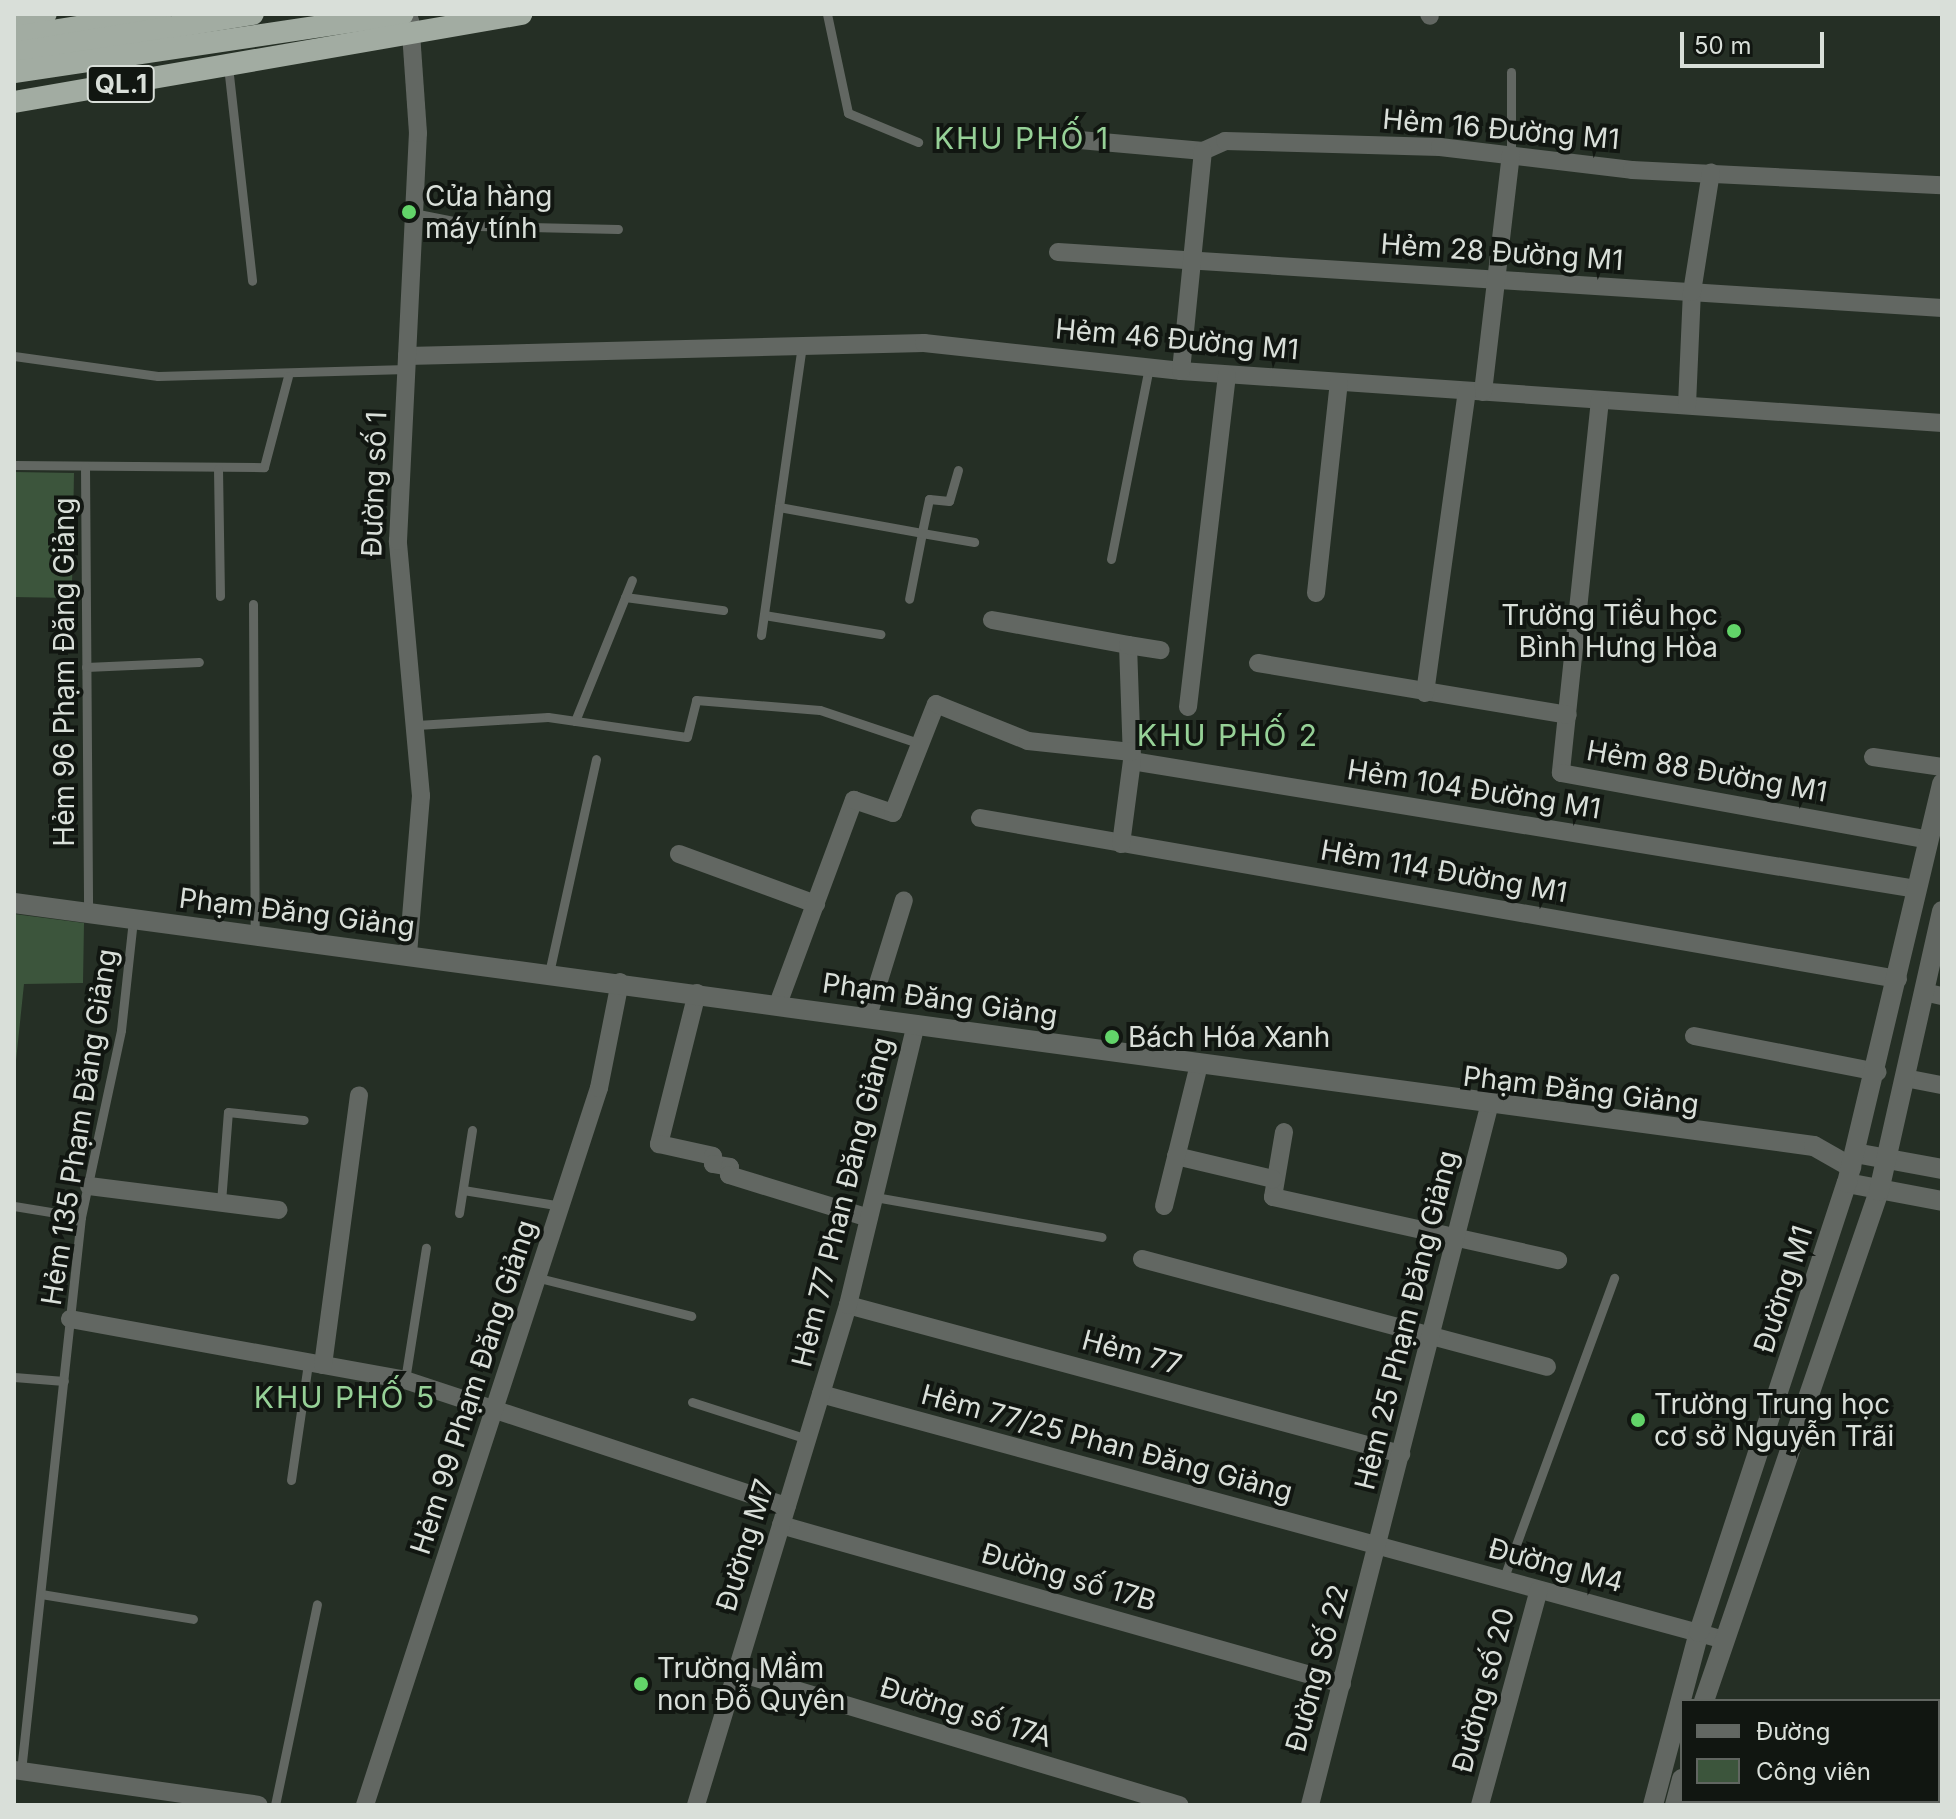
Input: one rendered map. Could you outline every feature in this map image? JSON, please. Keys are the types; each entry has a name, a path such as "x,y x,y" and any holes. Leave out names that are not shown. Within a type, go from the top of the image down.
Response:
{"highway":[{"path":"14,19 46,14"},
{"name":"QL.1","path":"14,37 160,14"},
{"name":"QL.1","path":"14,53 409,18 437,26 521,14"},
{"name":"QL.1","path":"235,32 252,59 409,18"},
{"name":"QL.1","path":"14,72 235,32"},
{"name":"QL.1","path":"14,84 235,32"},
{"name":"QL.1","path":"14,102 235,32"}],"street":[{"name":"Đường số 1","path":"408,954 420,832 417,725 398,553 413,213 409,18"},
{"name":"Hẻm 16 Đường M1","path":"1057,138 1203,151 1225,141 1511,155 1711,172 1942,185"},
{"path":"1181,371 1203,151"},
{"path":"1425,693 1494,280 1511,155"},
{"path":"1687,405 1692,292 1711,172"},
{"name":"Hẻm 28 Đường M1","path":"1058,252 1942,308"},
{"name":"Hẻm 46 Đường M1","path":"407,363 802,342 954,345 1227,375 1942,423"},
{"path":"1188,707 1227,375"},
{"path":"1316,593 1339,382"},
{"name":"Hẻm 88 Đường M1","path":"1600,400 1561,773 1929,840"},
{"path":"992,620 1161,650"},
{"path":"1121,844 1132,756 1128,645"},
{"path":"1258,663 1568,715"},
{"name":"Hẻm 104 Đường M1","path":"922,745 936,704 1028,741 1916,889"},
{"path":"778,1004 854,800 893,813 922,745"},
{"path":"1873,757 1942,767"},
{"name":"Đường M1","path":"1681,1699 1699,1632 1851,1168 1877,1072 1942,783"},
{"name":"Hẻm 114 Đường M1","path":"980,818 1898,979"},
{"path":"679,854 816,904"},
{"path":"868,1016 904,900"},
{"name":"Phạm Đăng Giảng","path":"14,903 868,1016 1489,1107 1814,1146 1851,1168 1879,1191 1942,1201"},
{"name":"Đường M1","path":"1705,1699 1721,1639 1879,1191 1905,1078 1933,994 1942,911"},
{"name":"Hẻm 99 Phạm Đăng Giảng","path":"365,1805 599,1088 620,982"},
{"path":"697,993 659,1144 713,1156 713,1164 730,1167 729,1175 869,1218"},
{"name":"Hẻm 77 Phan Đăng Giảng","path":"821,1394 848,1305 916,1024"},
{"path":"1694,1036 1877,1072"},
{"path":"1164,1206 1199,1065"},
{"path":"1905,1078 1942,1085"},
{"path":"316,1364 359,1095"},
{"name":"Hẻm 25 Phạm Đăng Giảng","path":"1377,1546 1489,1107"},
{"path":"1284,1132 1273,1179 1273,1197 1558,1260"},
{"path":"1176,1156 1273,1179"},
{"name":"Phạm Đăng Giảng","path":"1851,1168 1888,1161 1942,1169"},
{"path":"89,1186 278,1210"},
{"path":"1142,1259 1547,1367"},
{"name":"Hẻm 77","path":"848,1305 1401,1454"},
{"path":"70,1319 405,1380 787,1506"},
{"name":"Đường M7","path":"696,1805 821,1394"},
{"name":"Hẻm 77/25 Phan Đăng Giảng","path":"821,1394 1377,1546"},
{"name":"Đường số 17B","path":"781,1525 1342,1684"},
{"name":"Đường M4","path":"1377,1546 1721,1639"},
{"name":"Đường Số 22","path":"1310,1805 1377,1546"},
{"name":"Đường số 20","path":"1480,1805 1539,1590"},
{"name":"Đường số 17A","path":"736,1672 1180,1805"},
{"name":"Đường M1","path":"1653,1805 1680,1703"},
{"path":"17,1770 141,1796 259,1805"}],"lane":[{"path":"827,14 848,113 918,142"},
{"path":"235,32 252,281"},
{"path":"1511,72 1511,155"},
{"path":"413,213 479,226 618,229"},
{"path":"761,635 802,342"},
{"path":"14,356 141,375 288,376 407,363"},
{"path":"1111,559 1149,367"},
{"name":"Hẻm 96 Phạm Đăng Giảng","path":"88,913 85,466 218,469 268,464 288,376"},
{"path":"14,465 85,466"},
{"path":"218,469 220,596"},
{"path":"909,599 929,499 949,501 958,470"},
{"path":"779,507 974,542"},
{"path":"575,721 632,580"},
{"path":"625,597 723,610"},
{"path":"253,604 255,934"},
{"path":"764,615 880,634"},
{"path":"86,667 199,662"},
{"path":"417,725 575,721 687,737 696,700 789,705 922,745"},
{"path":"549,973 596,759"},
{"name":"Hẻm 135 Phạm Đăng Giảng","path":"17,1770 41,1594 81,1217 121,1030 133,919"},
{"path":"221,1202 228,1112 304,1120"},
{"path":"459,1213 472,1130"},
{"path":"463,1190 562,1206"},
{"path":"875,1197 1102,1237"},
{"path":"14,1206 81,1217"},
{"path":"405,1380 426,1248"},
{"path":"539,1278 691,1316"},
{"path":"1503,1580 1614,1278"},
{"path":"291,1480 316,1364"},
{"path":"14,1377 64,1381"},
{"path":"692,1402 807,1439"},
{"path":"41,1594 193,1619"},
{"path":"275,1805 317,1604"}],"green space":[{"path":"14,472 74,473 72,598 14,597"},
{"path":"14,914 84,923 83,983 24,984 14,1080"}],"place":[{"name":"Cửa hàng máy tính","path":"409,212"},
{"name":"Trường Tiểu học Bình Hưng Hòa","path":"1734,631"},
{"name":"Bách Hóa Xanh","path":"1112,1037"},
{"name":"Trường Trung học cơ sở Nguyễn Trãi","path":"1638,1420"},
{"name":"Trường Mầm non Đỗ Quyên","path":"641,1684"}],"district":[{"name":"KHU PHỐ 1","path":"1022,138"},
{"name":"KHU PHỐ 2","path":"1228,735"},
{"name":"KHU PHỐ 5","path":"345,1397"}]}
